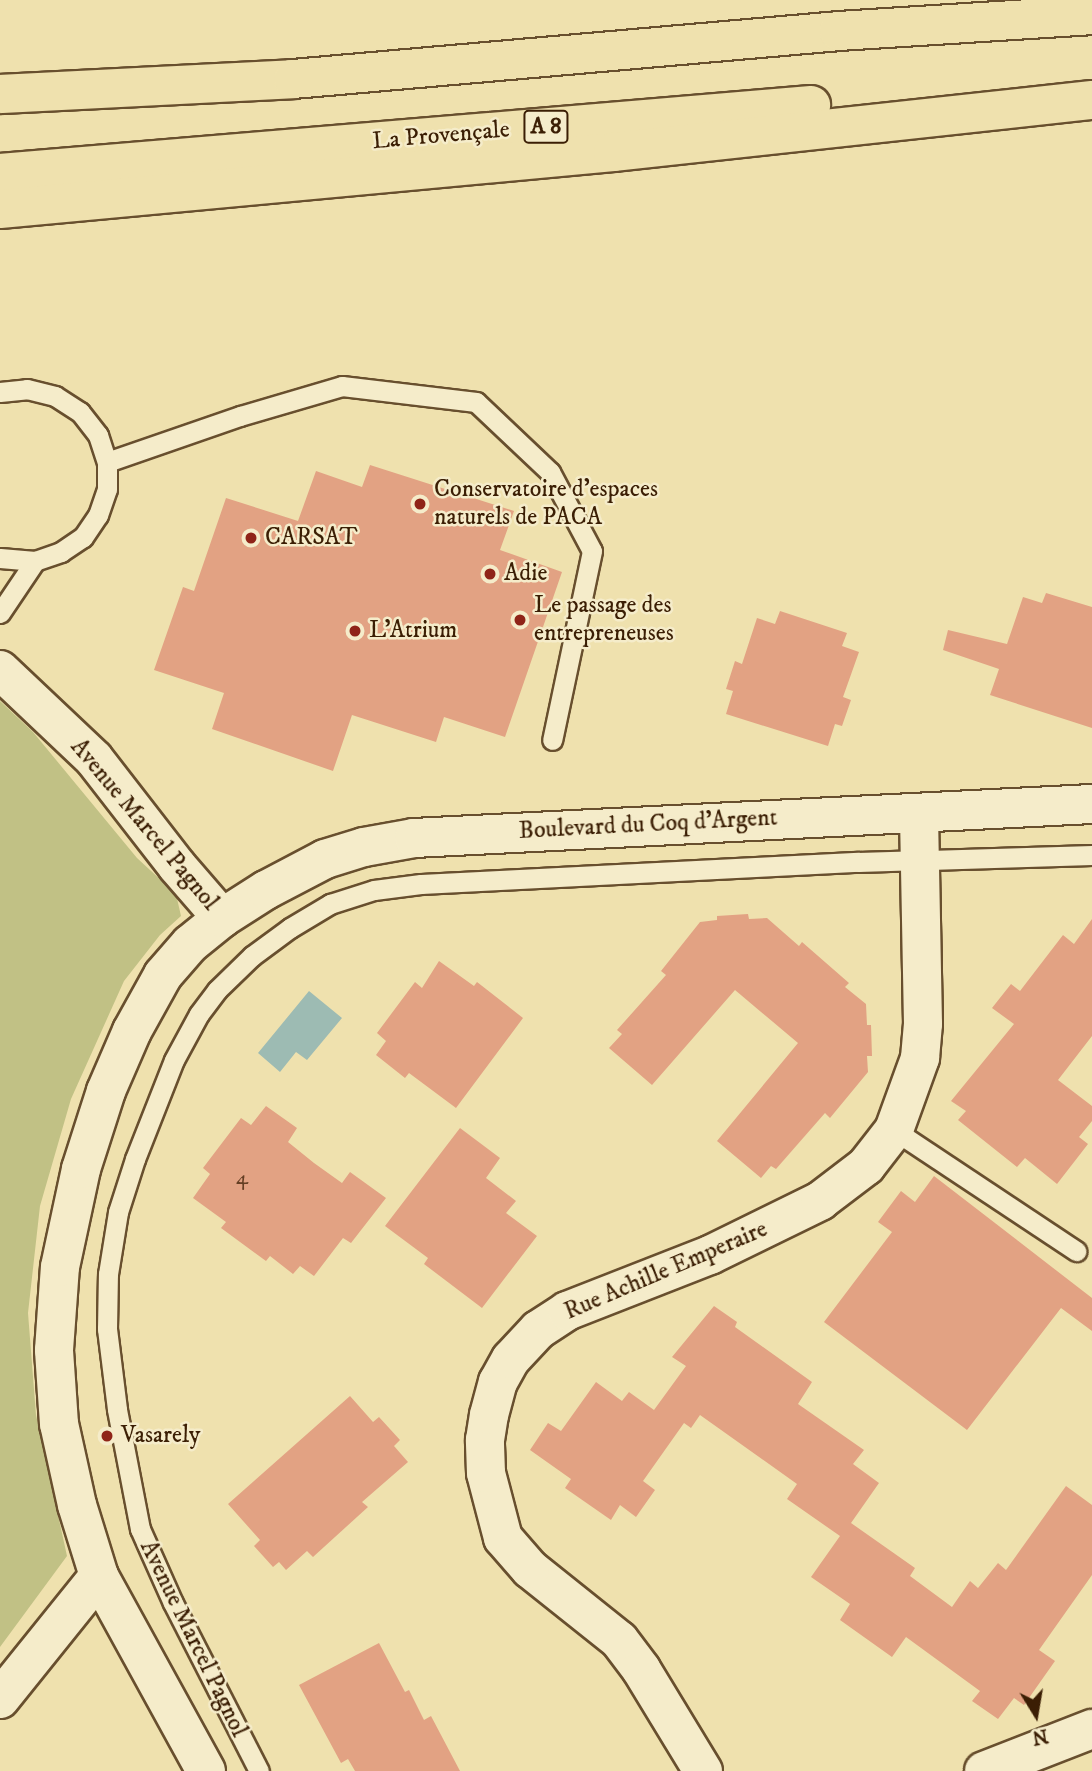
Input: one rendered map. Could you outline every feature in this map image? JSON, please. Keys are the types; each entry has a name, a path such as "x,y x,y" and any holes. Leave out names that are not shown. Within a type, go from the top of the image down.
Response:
{"highway":[{"path":"0,94 293,79 825,33 1092,15"},
{"name":"La Provençale","path":"0,173 1092,84"},
{"path":"0,209 613,152 1092,100"}],"street":[{"name":"Avenue Marcel Pagnol","path":"0,670 94,760 177,866 222,918 190,944 163,975 132,1031 106,1091 81,1169 60,1267 54,1350 59,1424 77,1505 99,1576 206,1771"},
{"name":"Boulevard du Coq d'Argent","path":"222,918 265,890 325,859 364,847 414,838 1092,804"},
{"name":"Rue Achille Emperaire","path":"703,1771 641,1669 619,1640 530,1569 503,1538 486,1473 485,1440 498,1382 511,1359 529,1340 567,1311 710,1255 820,1201 866,1166 894,1130 920,1058 923,1024 919,813"},
{"path":"0,1699 99,1576"},
{"path":"984,1771 1092,1729"}],"lane":[{"path":"107,462 240,416 342,386 475,402 550,472 592,551 552,740"},
{"path":"0,392 27,389 55,396 72,407 97,435 107,462 107,489 99,515 83,537 61,552 36,561 0,558"},
{"path":"0,613 36,561"},
{"name":"Boulevard du Coq d'Argent","path":"252,956 330,904 374,890 421,884 920,860 1092,855"},
{"name":"Avenue Marcel Pagnol","path":"252,956 217,990 199,1014 174,1060 154,1108 118,1213 108,1274 107,1329 117,1409 140,1529 155,1565 259,1771"},
{"path":"894,1130 1076,1251"}],"green space":[{"path":"0,701 33,732 137,858 176,894 181,916 160,935 124,981 71,1099 40,1206 28,1313 36,1415 67,1556 0,1647"}],"water":[{"path":"309,991 342,1018 307,1060 296,1052 280,1072 258,1053"}],"building":[{"name":"L'Atrium","path":"370,465 514,511 500,550 562,572 505,737 444,717 436,742 352,715 333,771 212,729 224,693 154,670 183,587 194,591 226,498 298,521 316,471 362,487"},
{"path":"1046,593 1092,607 1092,728 990,695 999,669 943,650 948,630 1007,644 1023,597 1042,603"},
{"path":"780,611 847,633 842,646 859,652 843,697 851,700 842,726 835,724 828,746 726,714 733,691 726,689 735,661 742,664 757,618 775,624"},
{"path":"748,914 749,919 767,918 799,946 802,942 849,983 845,987 866,1004 867,1025 871,1025 872,1056 867,1056 868,1072 830,1118 825,1113 776,1169 771,1166 761,1178 717,1141 798,1043 735,990 652,1085 609,1048 622,1034 617,1030 666,975 661,971 700,922 717,920 717,916"},
{"path":"1092,919 1092,1036 1058,1080 1092,1106 1092,1121 1079,1137 1088,1144 1057,1184 1025,1158 1017,1167 958,1120 966,1111 951,1101 1014,1024 992,1008 1011,984 1020,991 1063,935 1074,944"},
{"path":"439,961 474,986 477,982 523,1018 456,1108 409,1073 405,1078 376,1055 386,1041 377,1033 415,982 422,988"},
{"path":"266,1106 297,1128 288,1142 314,1163 342,1183 350,1172 386,1198 351,1243 343,1238 314,1276 300,1266 293,1274 270,1256 266,1261 221,1228 226,1222 193,1198 210,1174 203,1168 241,1118 251,1125"},
{"path":"460,1128 500,1158 486,1178 516,1201 506,1213 537,1236 482,1308 424,1264 428,1258 385,1226"},
{"path":"934,1176 1092,1298 1092,1331 1061,1308 967,1430 824,1322 892,1232 878,1222 901,1191 915,1202"},
{"path":"714,1306 737,1322 735,1327 812,1382 798,1404 864,1450 853,1464 879,1483 851,1523 915,1568 910,1576 952,1607 970,1581 978,1588 998,1563 1006,1570 1066,1486 1092,1505 1092,1575 1039,1650 1055,1661 1024,1705 1014,1698 998,1719 972,1701 980,1691 906,1637 892,1657 840,1620 850,1604 811,1577 840,1536 787,1499 797,1484 700,1415 691,1428 684,1423 643,1481 655,1490 636,1517 620,1505 611,1520 565,1488 571,1479 530,1450 548,1423 561,1431 596,1382 622,1401 629,1392 654,1410 686,1366 672,1357"},
{"path":"350,1396 373,1422 379,1417 400,1440 394,1446 408,1462 362,1502 368,1507 313,1557 307,1551 286,1570 279,1562 273,1567 254,1546 260,1540 228,1504"},
{"path":"379,1643 405,1692 409,1690 424,1720 431,1716 460,1771 355,1771 348,1759 341,1763 299,1685"}],"place":[{"name":"Conservatoire d'espaces naturels de PACA","path":"420,504"},
{"name":"CARSAT","path":"251,538"},
{"name":"Adie","path":"490,574"},
{"name":"Le passage des entrepreneuses","path":"520,620"},
{"name":"L'Atrium","path":"355,631"},
{"name":"Vasarely","path":"107,1436"}]}
